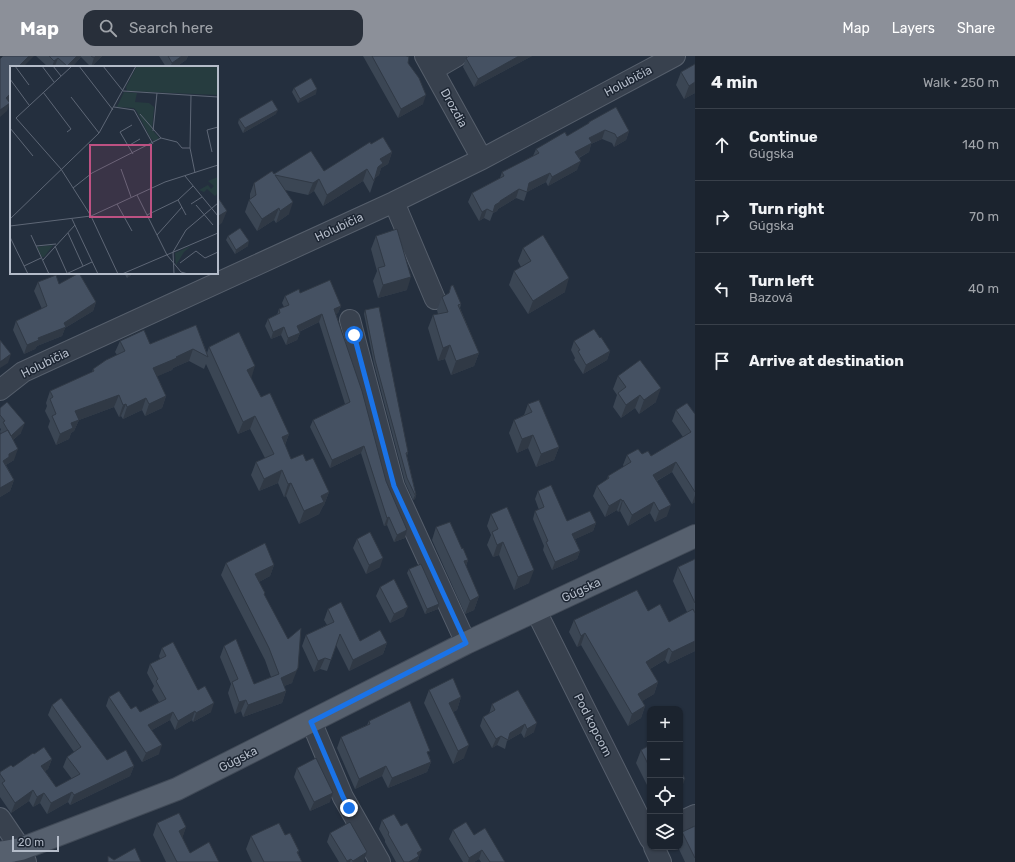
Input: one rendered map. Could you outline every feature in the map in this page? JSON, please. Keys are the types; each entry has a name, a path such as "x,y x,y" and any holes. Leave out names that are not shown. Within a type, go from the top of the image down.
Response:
{"main road":[{"name":"Gúgska","path":"16,855 177,789 466,643 695,536"}],"street":[{"path":"429,63 457,56"},
{"name":"Holubičia","path":"0,390 23,372 394,202 482,159 675,56"},
{"name":"Drozdia","path":"429,63 482,159"},
{"path":"394,202 435,298"},
{"path":"350,320 394,486 466,643"},
{"name":"Pod kopcom","path":"536,611 647,832"},
{"path":"311,722 343,797 380,862"},
{"path":"683,821 695,815"},
{"path":"0,818 16,855"},
{"name":"Pod kopcom","path":"656,850 661,862"}],"building":[{"path":"3,56 29,56 19,66 10,66 10,94 6,98 10,103 0,110 0,59"},
{"path":"49,56 77,56 67,66 58,58 54,61"},
{"path":"168,56 182,56 172,63"},
{"path":"372,56 409,57 408,63 419,78 426,95 401,109"},
{"path":"469,56 519,56 478,79 466,58"},
{"path":"695,64 695,82 689,86 681,72"},
{"path":"311,78 317,89 300,99 294,88"},
{"path":"272,100 278,110 245,128 239,119"},
{"path":"616,107 629,131 617,138 615,134 605,130 589,138 592,143 575,152 581,161 552,177 550,173 529,183 527,192 519,189 495,205 493,212 487,209 482,212 472,193 504,176 502,172 539,153 536,149 565,132 567,136"},
{"path":"383,137 392,152 380,159 383,163 378,167 374,181 367,169 327,195 319,179 313,183 275,175 293,202 280,211 279,208 262,219 249,200 256,195 254,183 272,171 274,174 311,151 324,171 370,142 371,144"},
{"path":"218,198 227,211 218,216"},
{"path":"240,228 249,241 236,250 228,236"},
{"path":"397,229 411,277 383,285 378,268 385,266 376,236"},
{"path":"543,235 569,278 533,301 514,271 531,261 523,248"},
{"path":"80,274 96,302 64,323 66,327 38,338 39,340 27,345 16,321 47,306 38,282 56,275 59,284"},
{"path":"330,280 341,306 334,309 362,391 386,481 407,530 397,535 389,517 387,518 364,446 332,460 313,420 350,402 322,314 297,326 300,333 288,338 284,327 273,332 268,319 280,313 279,309 289,305 285,296 299,289 300,293"},
{"path":"453,285 461,304 458,305 479,353 456,361 450,345 443,348 433,315 448,312 442,297 449,293 451,286"},
{"path":"379,307 408,452 406,453 416,495 407,478 375,360 365,310"},
{"path":"196,325 208,357 193,349 176,357 177,358 153,368 166,396 149,404 146,398 127,407 126,404 123,405 119,395 75,411 79,420 71,423 73,428 60,434 52,416 56,414 50,399 53,397 50,391 94,371 93,369 106,360 125,351 120,341 144,330 150,344"},
{"path":"594,329 610,351 586,365 578,351 580,350 574,341"},
{"path":"239,332 255,366 247,370 261,397 270,393 289,434 282,437 291,459 303,454 306,461 313,458 329,492 321,496 324,502 304,511 291,483 288,484 282,470 264,479 256,462 274,454 255,416 243,422 209,347"},
{"path":"0,340 11,354 0,362"},
{"path":"640,360 661,388 644,400 640,395 626,405 618,393 626,387 618,376"},
{"path":"539,400 559,447 541,454 533,435 522,439 514,420 532,412 528,404"},
{"path":"7,402 25,423 11,436 3,422 5,421 0,415 0,408"},
{"path":"687,403 695,414 695,492 676,462 653,475 671,505 659,511 654,502 632,515 621,499 609,506 597,486 609,478 608,476 631,462 627,455 638,449 642,454 648,451 651,456 691,432 676,410"},
{"path":"8,430 18,449 9,454 9,457 3,461 14,480 0,488 0,434"},
{"path":"551,485 567,521 590,511 596,523 572,534 580,551 555,562 535,511 544,507 538,491"},
{"path":"507,507 534,570 518,577 503,542 497,545 492,532 498,529 491,514"},
{"path":"450,522 468,560 464,561 479,596 470,601 436,527"},
{"path":"370,532 383,558 369,565 357,539"},
{"path":"265,543 274,565 255,574 288,639 301,628 298,668 296,671 281,678 286,691 248,705 246,700 239,702 232,682 238,679 224,646 236,639 254,684 279,674 269,648 226,563"},
{"path":"695,559 695,603 678,567"},
{"path":"421,564 439,604 427,609 409,569"},
{"path":"394,579 408,607 394,614 380,587"},
{"path":"637,590 648,611 660,604 669,622 693,609 695,613 695,641 672,652 669,648 646,662 658,682 638,694 645,706 632,714 585,633 581,636 574,620"},
{"path":"341,602 360,641 380,630 387,643 353,660 340,634 331,660 325,658 318,661 306,635 334,622 328,609"},
{"path":"173,642 198,690 205,686 214,703 196,713 195,711 178,721 173,712 148,725 162,745 146,753 109,697 119,691 131,709 136,706 140,712 166,699 156,681 158,679 150,664 166,656 162,648"},
{"path":"453,678 461,697 449,703 469,745 458,751 429,690"},
{"path":"518,690 537,723 527,729 525,724 510,733 508,740 501,736 496,739 483,717 495,710 492,704"},
{"path":"61,698 107,760 126,750 134,766 74,795 72,792 51,803 44,793 37,797 33,790 15,803 2,783 5,781 0,772 11,765 13,767 44,747 52,759 41,766 56,787 80,774 67,757 81,747 52,705"},
{"path":"410,701 430,751 427,752 431,762 392,778 386,766 359,779 341,737 370,724 369,721"},
{"path":"647,747 647,762 641,750"},
{"path":"316,758 333,793 314,802 297,768"},
{"path":"179,813 186,827 179,831 190,853 209,842 219,862 177,862 157,823"},
{"path":"394,814 401,826 407,823 422,850 417,853 419,856 409,862 404,862 382,820"},
{"path":"350,822 367,852 353,861 351,859 347,861 330,833"},
{"path":"466,822 474,835 485,828 505,862 490,862 482,850 469,858 453,830"},
{"path":"279,823 285,835 290,833 299,851 297,852 302,862 264,862 251,836"},
{"path":"695,826 695,858 683,834 683,832"},
{"path":"135,848 141,862 108,862 108,856 114,860"}],"route":[{"path":"349,808 311,722 466,643 394,486 354,335"}]}
